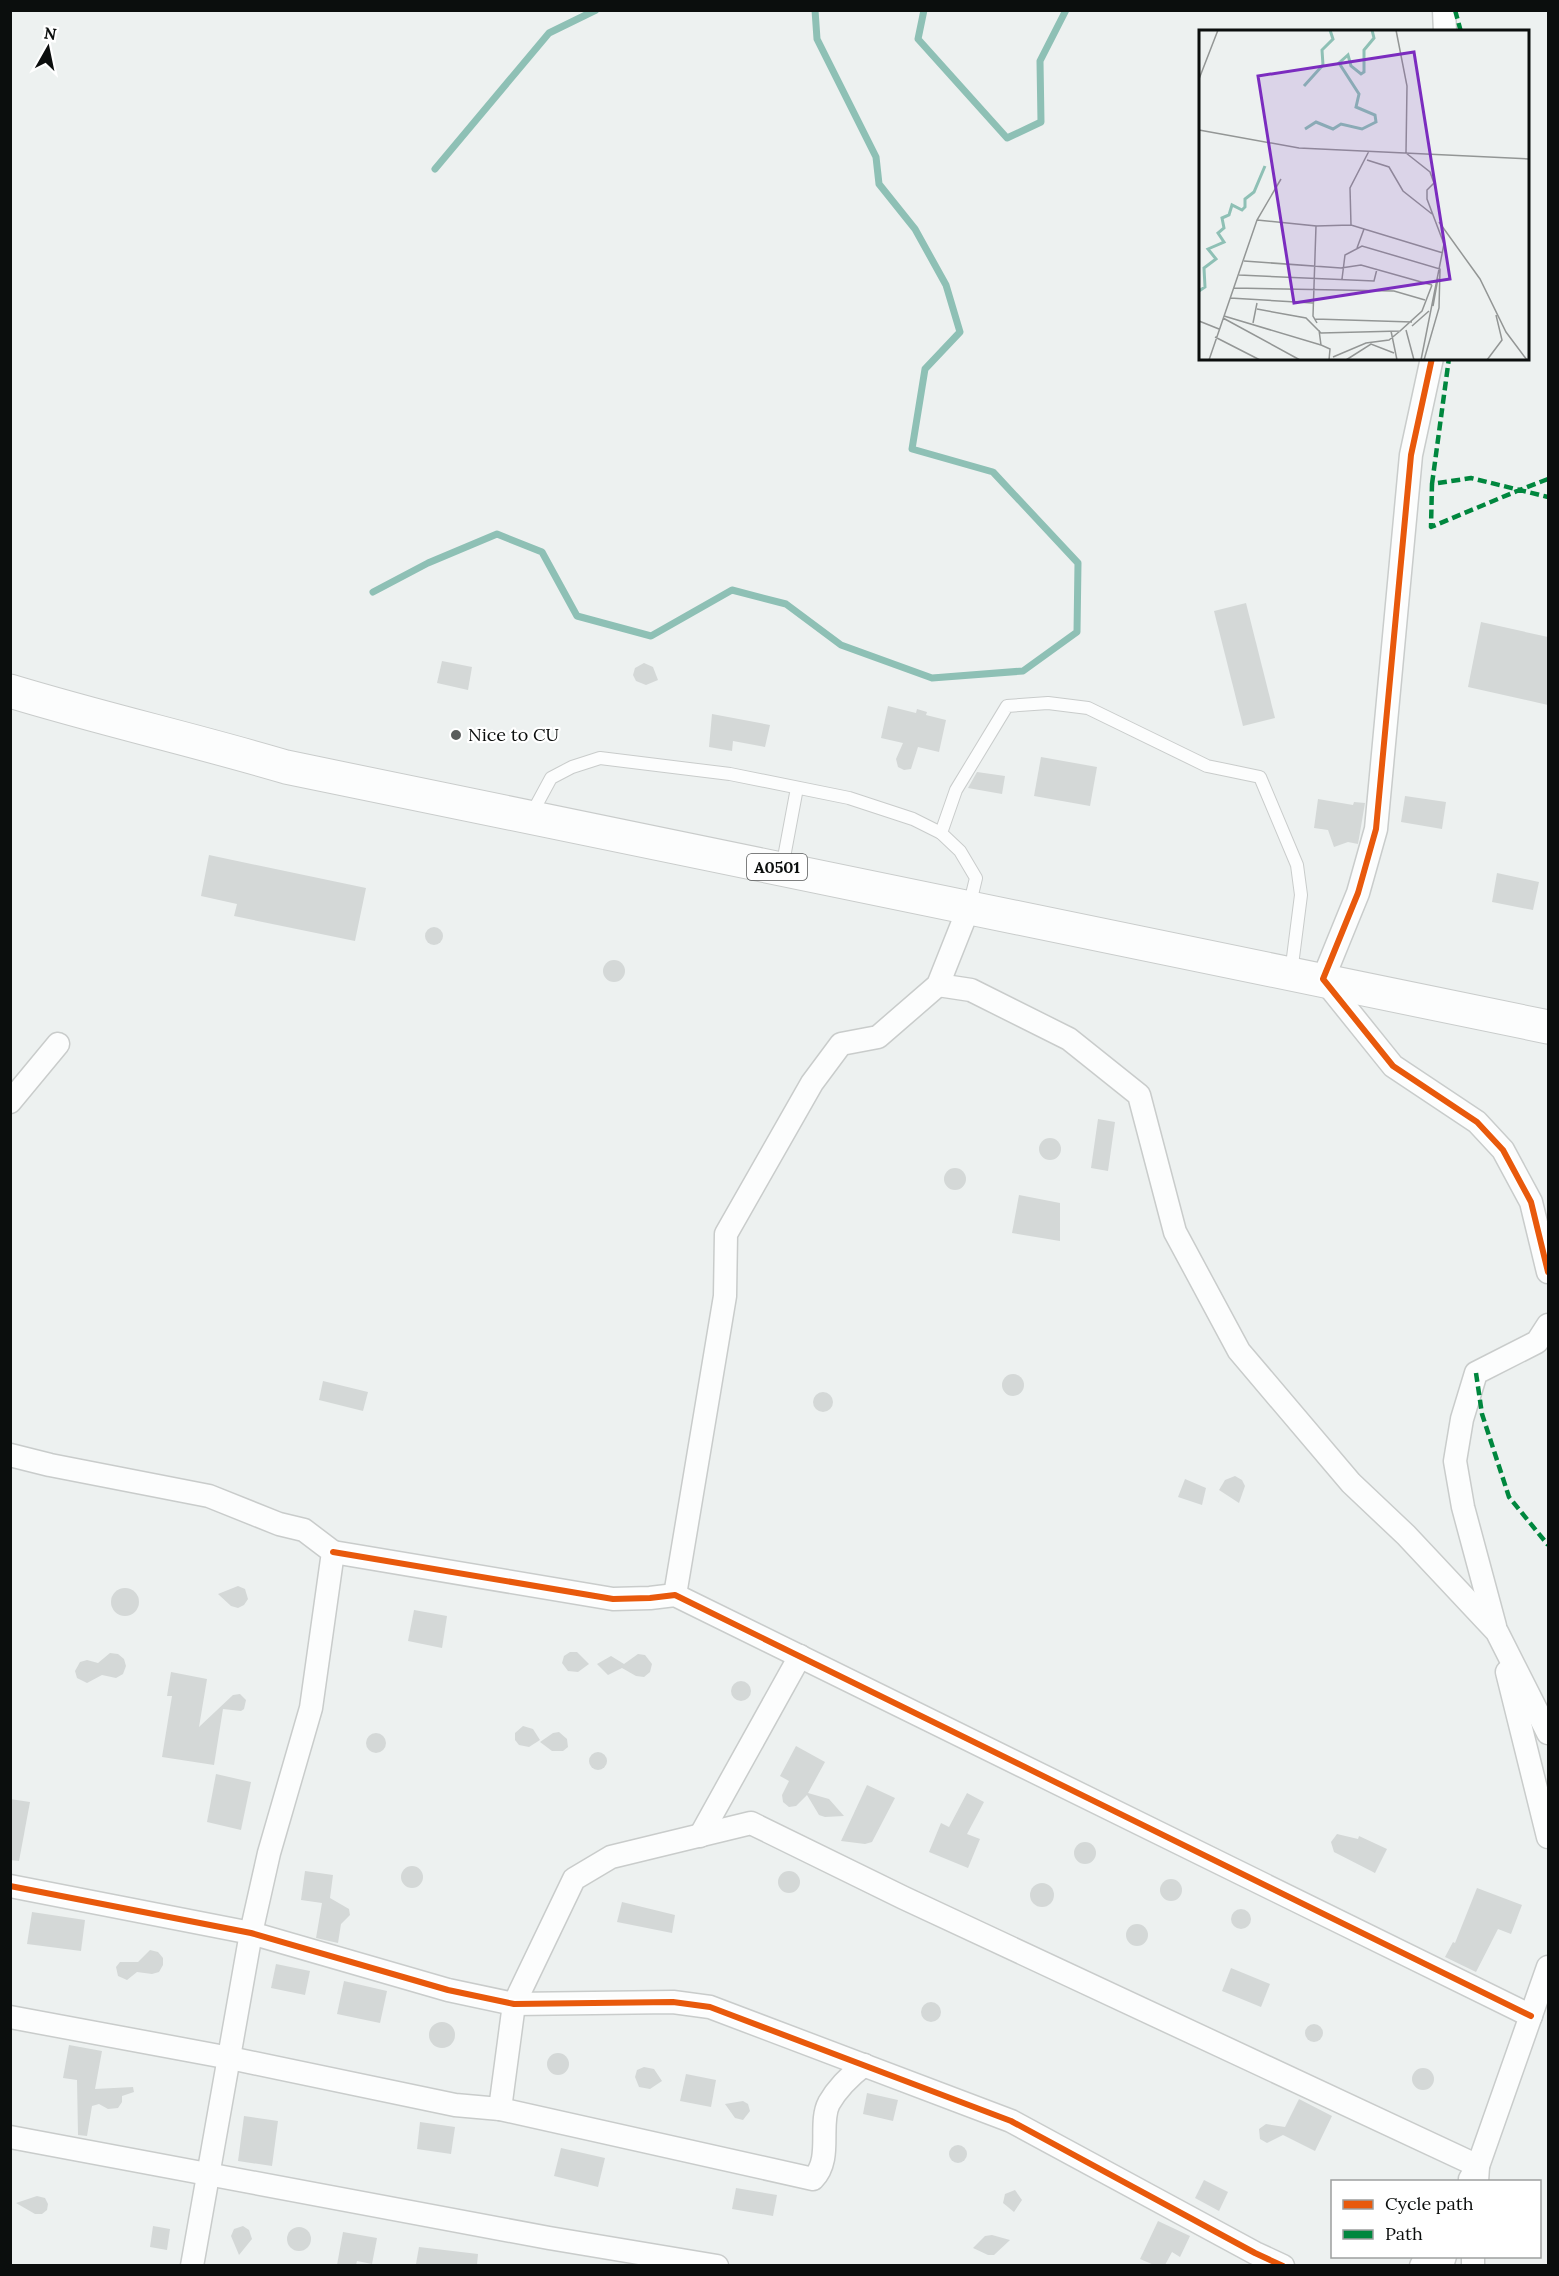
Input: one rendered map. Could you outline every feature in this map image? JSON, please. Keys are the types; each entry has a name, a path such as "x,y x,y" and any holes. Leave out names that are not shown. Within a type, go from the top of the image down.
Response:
{"highway":[{"name":"A0501","path":"10,691 96,717 182,737 286,767 1548,1027"}],"street":[{"path":"1444,10 1445,30"},
{"path":"1432,360 1411,455 1376,829 1358,893 1323,979 1393,1066 1477,1122 1503,1150 1531,1202 1548,1272"},
{"path":"675,1595 725,1296 726,1234 812,1083 841,1044 878,1037 938,985 969,907"},
{"path":"938,985 971,990 1069,1039 1138,1095 1175,1232 1239,1351 1351,1483 1406,1535 1497,1632 1548,1733"},
{"path":"10,1102 58,1044"},
{"path":"1548,1325 1537,1342 1476,1373 1462,1419 1455,1461 1463,1507 1548,1837"},
{"path":"10,1455 50,1466 209,1496 279,1524 304,1530 333,1552 614,1599 675,1595 1535,2007"},
{"path":"192,2265 251,1933 269,1853 311,1708 333,1552"},
{"path":"700,1836 800,1656"},
{"path":"500,2109 514,2004 574,1879 611,1857 751,1823 1474,2178 1548,1967"},
{"path":"10,1886 251,1933 448,1990 514,2004 674,2002 710,2007 1011,2121 1255,2253 1283,2265"},
{"path":"10,2017 230,2058 455,2106 500,2109 813,2179 818,2174 825,2144 828,2104 853,2074 864,2065"},
{"path":"10,2137 549,2238 717,2265"}],"lane":[{"path":"941,833 956,790 1006,706 1048,703 1088,708 1207,766 1260,777 1297,865 1300,895 1291,973"},
{"path":"530,816 551,778 572,767 600,758 729,774 849,798 913,819 941,833 960,851 976,878 969,907"},
{"path":"782,868 797,788"}],"building":[{"path":"1246,603 1275,718 1243,726 1214,611"},
{"path":"1481,622 1548,637 1548,705 1468,687"},
{"path":"442,661 472,667 468,690 437,683"},
{"path":"644,663 653,667 658,680 646,685 636,681 633,675 635,668"},
{"path":"888,706 916,713 917,709 927,712 926,715 946,720 939,752 918,747 911,769 904,770 898,767 896,759 903,743 881,738"},
{"path":"712,714 770,725 765,747 733,741 732,751 709,747"},
{"path":"1041,757 1097,767 1090,806 1034,796"},
{"path":"977,772 1005,776 1002,794 968,788"},
{"path":"1405,796 1446,802 1442,829 1401,822"},
{"path":"1318,799 1353,805 1354,802 1365,803 1358,844 1348,842 1334,847 1328,830 1314,828"},
{"path":"209,855 366,888 355,941 234,916 237,904 201,896"},
{"path":"1497,873 1539,882 1533,910 1492,902"},
{"path":"430,927 438,927 443,932 441,943 430,945 425,940 425,932"},
{"path":"614,960 622,963 625,971 622,979 614,982 606,979 603,971 606,963"},
{"path":"1098,1119 1115,1122 1108,1171 1091,1168"},
{"path":"1050,1138 1060,1145 1061,1149 1054,1159 1050,1160 1040,1153 1039,1149 1046,1139"},
{"path":"955,1168 963,1171 966,1179 963,1187 955,1190 947,1187 944,1179 947,1171"},
{"path":"1019,1195 1060,1203 1060,1241 1012,1233"},
{"path":"1013,1374 1021,1377 1024,1385 1021,1393 1013,1396 1005,1393 1002,1385 1005,1377"},
{"path":"323,1381 368,1392 363,1411 319,1400"},
{"path":"819,1392 827,1392 833,1398 833,1406 827,1412 819,1412 813,1406 813,1398"},
{"path":"1235,1476 1242,1480 1245,1486 1239,1503 1219,1490 1225,1480"},
{"path":"1185,1479 1206,1488 1202,1505 1178,1497"},
{"path":"238,1586 245,1589 248,1599 238,1608 231,1606 218,1594"},
{"path":"125,1588 135,1592 139,1602 135,1612 125,1616 115,1612 111,1602 115,1592"},
{"path":"414,1610 447,1616 442,1648 408,1641"},
{"path":"570,1652 577,1652 589,1664 578,1672 568,1671 562,1663 564,1656"},
{"path":"110,1653 118,1654 124,1659 126,1666 123,1674 116,1678 102,1675 87,1683 77,1678 75,1671 80,1662 87,1660 98,1663"},
{"path":"638,1654 645,1655 652,1664 650,1672 644,1677 636,1676 622,1668 608,1675 597,1664 611,1656 624,1664"},
{"path":"171,1672 207,1679 199,1727 233,1695 240,1694 246,1700 244,1709 241,1711 223,1709 214,1765 162,1757 172,1696 167,1696"},
{"path":"741,1681 748,1684 751,1691 748,1698 741,1701 734,1698 731,1691 734,1684"},
{"path":"523,1726 533,1729 540,1740 529,1747 519,1745 515,1740 515,1733"},
{"path":"559,1732 567,1739 568,1747 563,1751 552,1751 540,1742 553,1733"},
{"path":"376,1733 383,1736 386,1743 383,1750 376,1753 369,1750 366,1743 369,1736"},
{"path":"796,1746 825,1762 808,1793 829,1799 844,1816 819,1815 807,1795 796,1806 789,1807 783,1802 782,1795 789,1781 780,1776"},
{"path":"594,1752 602,1752 607,1757 605,1768 594,1770 589,1765 589,1757"},
{"path":"216,1774 251,1782 241,1830 207,1822"},
{"path":"867,1785 895,1798 872,1842 865,1844 841,1841"},
{"path":"967,1793 984,1802 967,1834 980,1839 968,1868 929,1852 941,1823 949,1827"},
{"path":"10,1799 30,1802 19,1861 10,1860"},
{"path":"1337,1834 1358,1839 1359,1836 1387,1849 1375,1873 1334,1852 1331,1842"},
{"path":"1085,1842 1093,1845 1096,1853 1093,1861 1085,1864 1077,1861 1074,1853 1077,1845"},
{"path":"412,1866 420,1869 423,1877 420,1885 412,1888 404,1885 401,1877 404,1869"},
{"path":"305,1871 333,1875 330,1898 349,1909 350,1915 341,1924 338,1943 316,1938 322,1903 301,1900"},
{"path":"789,1871 797,1874 800,1882 797,1890 789,1893 781,1890 778,1882 781,1874"},
{"path":"1171,1879 1179,1882 1182,1890 1179,1898 1171,1901 1163,1898 1160,1890 1163,1882"},
{"path":"1042,1883 1050,1887 1054,1895 1050,1903 1042,1907 1034,1903 1030,1895 1034,1887"},
{"path":"1477,1888 1522,1905 1511,1934 1498,1929 1476,1972 1445,1957 1453,1942 1455,1943"},
{"path":"622,1902 675,1915 672,1933 617,1922"},
{"path":"1241,1909 1248,1912 1251,1919 1248,1926 1241,1929 1234,1926 1231,1919 1234,1912"},
{"path":"32,1912 85,1920 81,1951 27,1944"},
{"path":"1137,1924 1147,1931 1148,1935 1141,1945 1137,1946 1127,1939 1126,1935 1133,1925"},
{"path":"150,1950 158,1952 163,1958 163,1965 159,1972 152,1974 137,1972 127,1980 118,1976 116,1967 120,1962 138,1962"},
{"path":"276,1964 310,1971 305,1995 271,1988"},
{"path":"1231,1968 1270,1984 1261,2007 1222,1991"},
{"path":"344,1981 387,1991 380,2023 337,2014"},
{"path":"931,2002 938,2005 941,2012 938,2019 931,2022 924,2019 921,2012 924,2005"},
{"path":"442,2022 451,2026 455,2035 451,2044 442,2048 433,2044 429,2035 433,2026"},
{"path":"1314,2024 1320,2027 1323,2033 1320,2039 1314,2042 1308,2039 1305,2033 1308,2027"},
{"path":"69,2045 102,2051 95,2089 133,2087 134,2092 122,2096 122,2102 118,2108 108,2109 99,2104 92,2106 87,2136 78,2135 77,2080 63,2078"},
{"path":"558,2053 566,2056 569,2064 566,2072 558,2075 550,2072 547,2064 550,2056"},
{"path":"644,2067 654,2069 662,2081 650,2089 639,2087 635,2077 637,2070"},
{"path":"1423,2068 1431,2071 1434,2079 1431,2087 1423,2090 1415,2087 1412,2079 1415,2071"},
{"path":"686,2074 716,2080 711,2107 680,2101"},
{"path":"867,2093 898,2100 893,2121 863,2114"},
{"path":"1299,2099 1332,2116 1315,2151 1283,2135 1267,2143 1260,2139 1259,2129 1266,2124 1285,2127"},
{"path":"743,2101 748,2104 750,2111 743,2120 735,2118 725,2104"},
{"path":"244,2116 278,2121 272,2166 238,2161"},
{"path":"420,2122 455,2127 451,2154 417,2149"},
{"path":"954,2145 962,2145 967,2150 965,2161 954,2163 949,2158 949,2150"},
{"path":"561,2148 605,2158 598,2187 554,2176"},
{"path":"1204,2180 1228,2192 1219,2211 1195,2198"},
{"path":"736,2188 777,2195 773,2216 732,2209"},
{"path":"1015,2190 1022,2200 1014,2212 1003,2203 1005,2194"},
{"path":"37,2196 45,2198 48,2204 47,2210 42,2214 35,2214 16,2203"},
{"path":"1158,2221 1190,2236 1180,2257 1172,2252 1165,2265 1154,2265 1140,2259"},
{"path":"153,2226 170,2229 167,2250 150,2247"},
{"path":"243,2226 249,2230 252,2239 239,2255 231,2236 234,2229"},
{"path":"299,2227 304,2228 310,2234 310,2244 304,2250 299,2251 294,2250 288,2244 287,2239 288,2234 294,2228"},
{"path":"343,2232 377,2238 372,2264 357,2261 356,2265 337,2265"},
{"path":"992,2235 1010,2240 994,2255 988,2255 973,2248 985,2236"},
{"path":"419,2247 478,2254 477,2265 416,2264"}],"waterway":[{"path":"435,169 549,33 596,10"},
{"path":"373,592 428,563 497,534 542,552 577,616 651,636 732,590 786,604 841,645 932,678 1023,671 1077,632 1078,563 993,472 912,449 925,369 960,332 946,285 915,229 879,184 876,157 817,39 815,10"},
{"path":"924,10 918,39 1007,138 1041,122 1040,61 1066,10"}],"marked path":[{"path":"1455,10 1460,30"},
{"path":"1432,484 1449,360"},
{"path":"1548,479 1517,491 1431,527 1432,484 1471,478 1548,497"},
{"path":"1476,1373 1482,1414 1509,1497 1548,1545"}],"cycle path":[{"path":"1432,360 1411,455 1376,829 1358,893 1323,979 1393,1066 1477,1122 1503,1150 1531,1202 1548,1272"},
{"path":"333,1552 613,1599 675,1595 1531,2016"},
{"path":"10,1886 251,1933 448,1990 514,2004 673,2002 710,2007 1011,2121 1283,2266"}],"place":[{"name":"Nice to CU","path":"456,735"}]}
